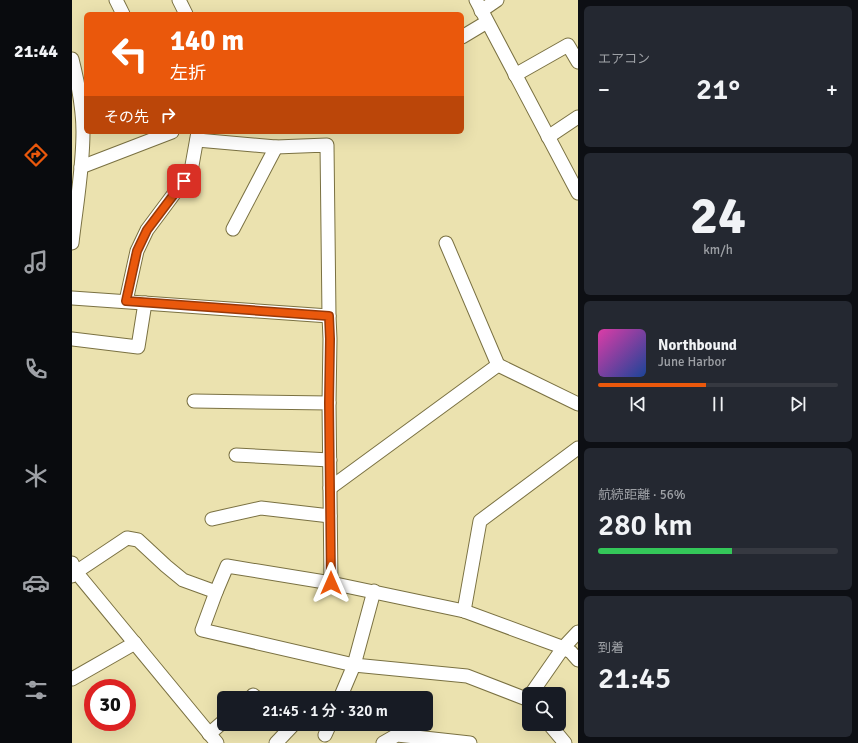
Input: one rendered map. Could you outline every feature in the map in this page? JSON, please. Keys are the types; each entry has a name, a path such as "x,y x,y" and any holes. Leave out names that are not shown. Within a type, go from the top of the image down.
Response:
{"street":[{"path":"116,0 122,12"},
{"path":"179,0 185,12"},
{"path":"464,34 481,11 497,0"},
{"path":"481,11 578,193"},
{"path":"516,75 568,45 578,62"},
{"path":"72,59 83,104 81,167 74,203 72,243"},
{"path":"548,137 578,117"},
{"path":"81,167 167,134"},
{"path":"126,301 137,251 147,230 191,171 197,136 276,147 327,145 330,339 329,403 331,583"},
{"path":"233,229 276,147"},
{"path":"446,243 498,365 578,404"},
{"path":"72,298 329,316"},
{"path":"72,339 138,347 145,303"},
{"path":"330,488 498,365"},
{"path":"194,402 329,403"},
{"path":"464,611 480,521 578,448"},
{"path":"236,455 330,460"},
{"path":"212,519 261,508 330,516"},
{"path":"216,592 183,580 138,540 127,538 74,570 213,740 218,731"},
{"path":"522,696 467,676 354,664 202,630 227,566 374,591 464,611 563,648 571,652 578,660"},
{"path":"343,691 354,664 374,591"},
{"path":"536,687 563,648 578,632"},
{"path":"72,679 135,643"},
{"path":"276,743 286,731"},
{"path":"555,731 565,743"},
{"path":"383,743 397,734 470,743"}],"route":[{"path":"184,181 147,230 137,251 126,301 329,316 331,583"}]}
